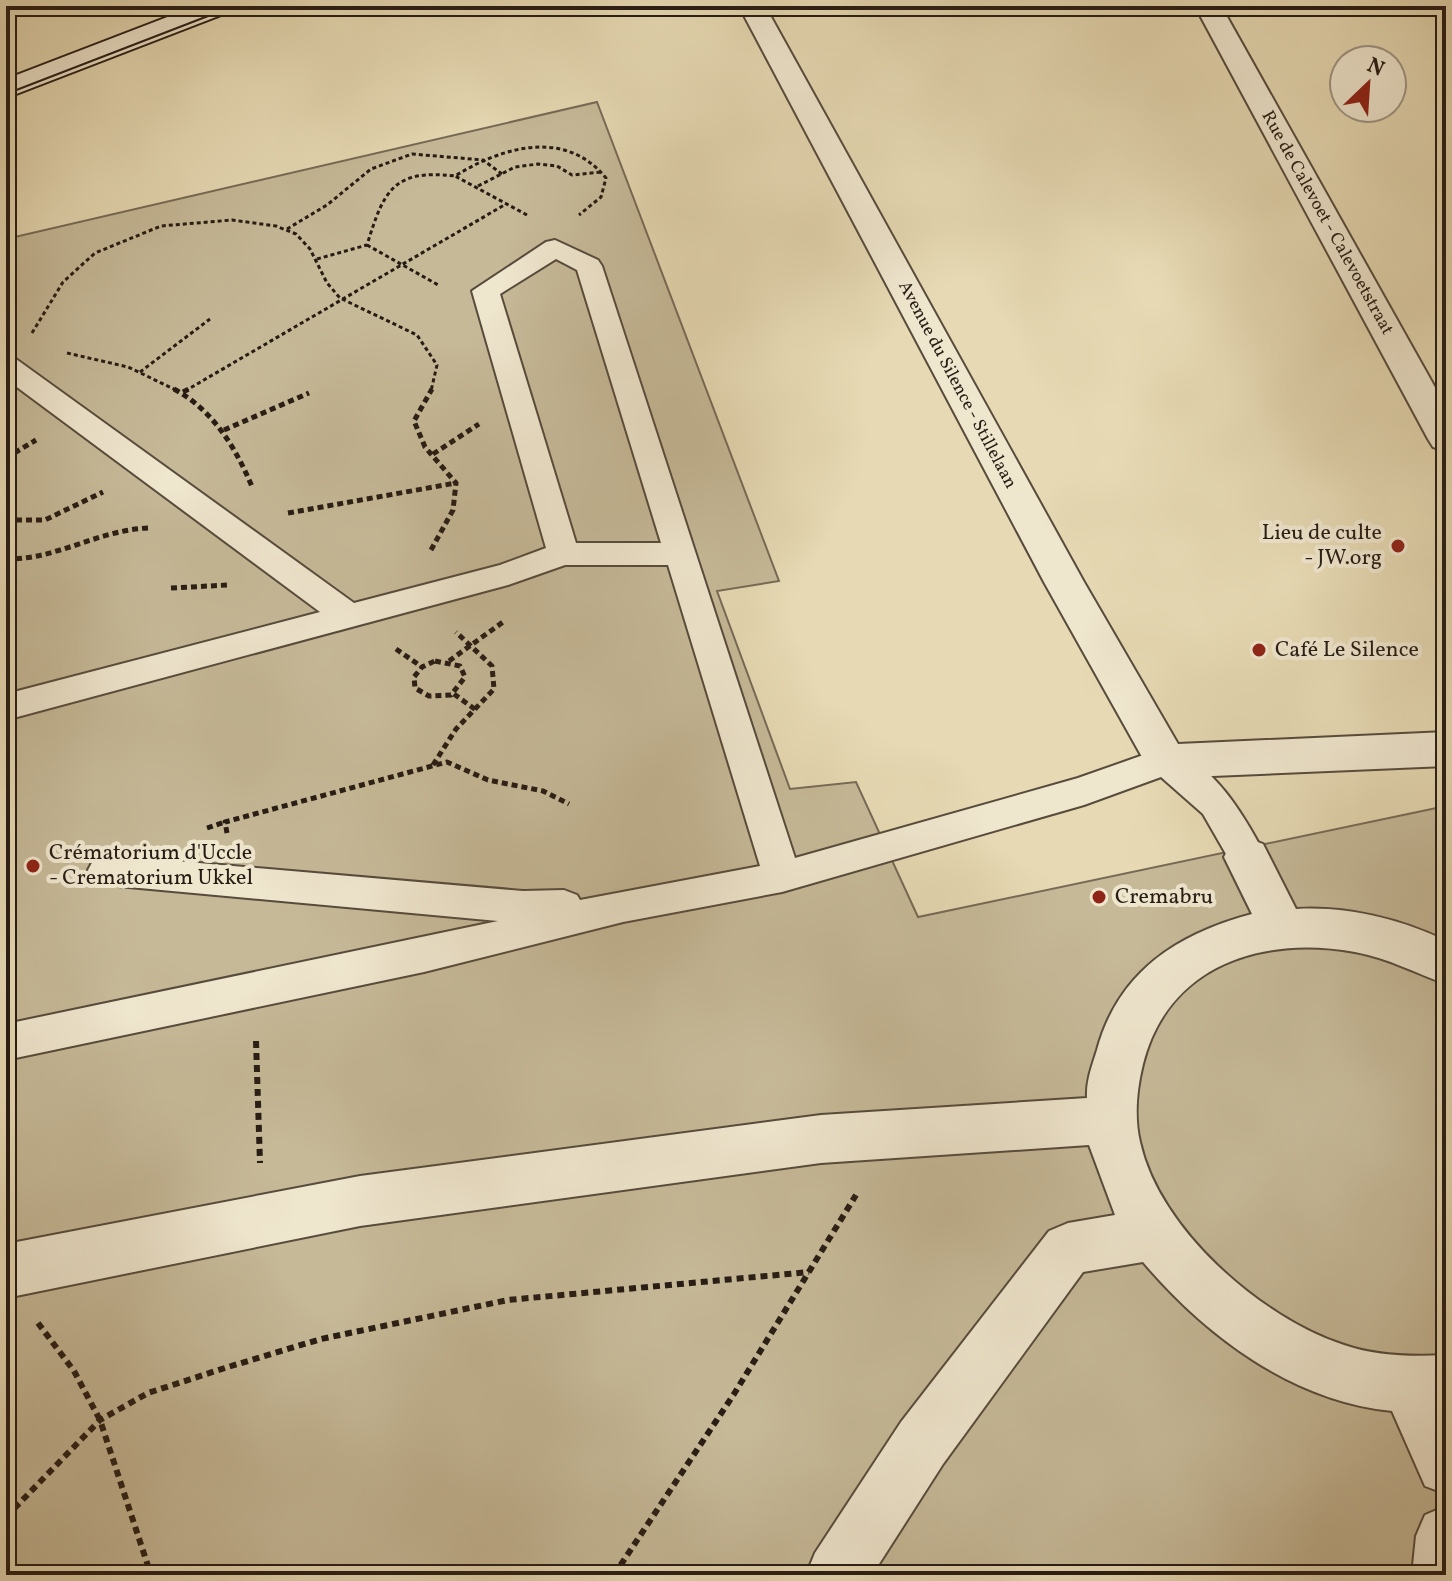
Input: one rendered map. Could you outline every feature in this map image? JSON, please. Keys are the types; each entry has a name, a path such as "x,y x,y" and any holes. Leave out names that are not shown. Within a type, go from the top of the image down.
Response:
{"street":[{"path":"6,89 220,6"},
{"name":"Avenue du Silence - Stillelaan","path":"752,6 1056,568 1166,761"},
{"name":"Rue de Calevoet - Calevoetstraat","path":"1208,6 1446,439"},
{"path":"1166,761 1446,749"},
{"path":"1247,857 1282,928"},
{"path":"1446,964 1425,952 1353,930 1282,928 1224,940 1173,967 1136,1008 1114,1060 1111,1120 1124,1177 1154,1234 1202,1291 1264,1338 1335,1371 1428,1384 1446,1465"},
{"path":"18,1291 360,1201 821,1139 1111,1120"},
{"path":"837,1575 922,1443 1068,1249 1154,1234"},
{"path":"1443,1575 1446,1536"}],"lane":[{"path":"563,554 486,291 554,238 589,266 782,877"},
{"path":"9,367 347,615"},
{"path":"6,707 508,574 563,554 680,554"},
{"path":"6,1042 424,955 623,906 782,877 1084,791 1166,761 1216,804 1247,857"},
{"path":"107,870 523,907 623,906"}],"path":[{"path":"367,245 390,185 417,173 455,176 506,204 554,238 601,197 606,178 580,155 554,149 525,148 497,152 455,176"},
{"path":"287,229 327,205 371,169 412,154 483,160 502,174"},
{"path":"477,187 515,167 538,164 557,166 572,175 602,172"},
{"path":"183,392 506,204"},
{"path":"9,367 74,269 135,233 204,219 240,220 287,229 310,247 327,286 342,300 419,336 437,365 431,392 414,421 418,441 439,459 456,483 453,510 439,532 425,566 428,594 440,616 492,666 494,689 456,729 433,765"},
{"path":"317,259 367,245 457,295 486,291"},
{"path":"140,372 210,319"},
{"path":"90,358 140,372 183,392 224,430 244,463 261,518 263,554"},
{"path":"224,430 309,393"},
{"path":"6,520 34,524 62,515 146,468"},
{"path":"261,518 456,483"},
{"path":"6,559 52,557 121,528 156,531"},
{"path":"224,577 236,585"},
{"path":"435,661 449,661 460,666 465,677 462,687 454,694 437,699 424,696 415,688 414,677 422,667 435,661"},
{"path":"454,694 476,710"},
{"path":"614,1575 734,1394 893,1134"},
{"path":"6,1517 100,1420 148,1393 295,1347 508,1300 809,1272"},
{"path":"18,1291 74,1371 100,1420 151,1575"}],"shaded area":[{"path":"597,102 779,581 717,591 790,789 856,782 918,917 1446,806 1446,1575 6,1575 6,239"}],"tram line":[{"path":"6,94 234,6"}],"place":[{"name":"Lieu de culte - JW.org","path":"1398,546"},
{"name":"Café Le Silence","path":"1259,650"},
{"name":"Crématorium d'Uccle - Crematorium Ukkel","path":"33,866"},
{"name":"Cremabru","path":"1099,897"}]}
